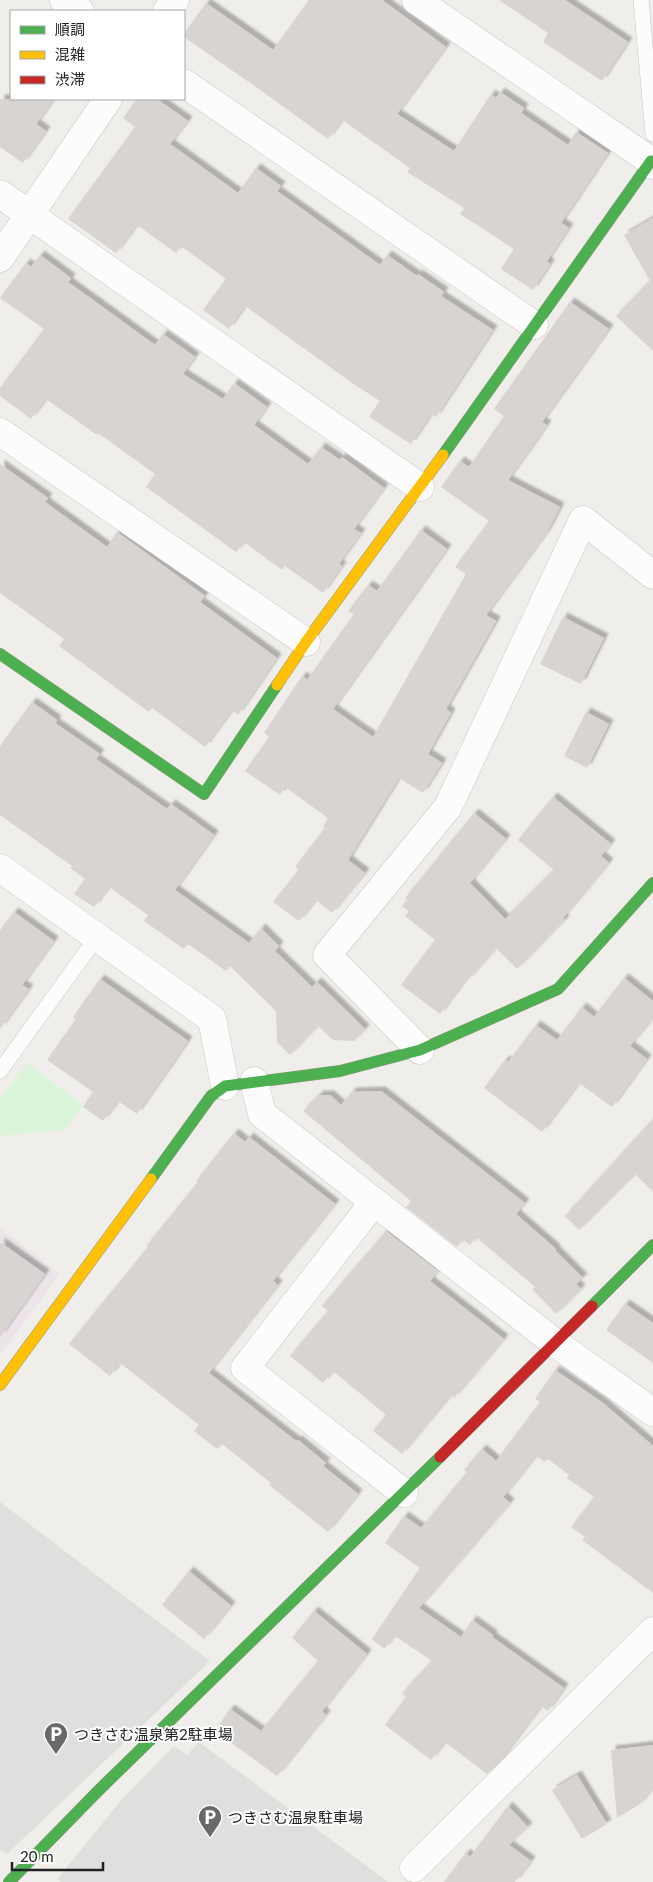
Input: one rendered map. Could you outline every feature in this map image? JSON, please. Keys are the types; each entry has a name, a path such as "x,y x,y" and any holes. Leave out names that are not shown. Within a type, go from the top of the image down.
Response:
{"street":[{"path":"64,0 79,10"},
{"path":"0,654 204,794 306,642 420,487 652,157 416,0"},
{"path":"185,84 534,325"},
{"path":"0,258 107,100"},
{"path":"0,194 420,487"},
{"path":"0,432 306,642"},
{"path":"420,1050 327,955 448,807 582,520 653,575"},
{"path":"0,868 212,1019 225,1086"},
{"path":"0,1386 211,1096 225,1086 340,1070 420,1050 558,988 653,883"},
{"path":"254,1081 262,1114 555,1343 653,1412"},
{"path":"374,1202 245,1368 404,1492"},
{"path":"9,1882 99,1790 653,1245"},
{"path":"414,1868 653,1631"}],"lane":[{"path":"642,0 653,134"},
{"path":"0,1071 96,937"}],"shaded area":[{"path":"0,1228 60,1274 0,1355"},
{"name":"つきさむ温泉第2駐車場","path":"0,1502 210,1661 7,1854 0,1849"},
{"name":"つきさむ温泉駐車場","path":"199,1742 388,1882 61,1882 57,1879 123,1798 174,1746 187,1755"}],"green space":[{"path":"27,1063 83,1105 66,1129 0,1136 0,1099"}],"building":[{"path":"309,0 382,0 446,47 397,114 454,151 491,94 496,98 500,92 524,108 521,113 568,145 576,132 608,153 561,223 569,228 547,261 550,264 533,290 501,269 514,249 460,214 464,208 407,172 410,168 342,120 328,139 185,38 185,33 206,3 273,50"},
{"path":"499,0 565,0 628,42 602,81 543,42 548,33"},
{"path":"0,99 53,100 36,124 46,131 23,163 0,147"},
{"path":"136,100 158,100 188,121 170,144 238,193 256,168 281,186 277,191 380,265 387,255 444,292 441,296 493,330 436,417 431,414 411,444 369,417 380,401 245,306 229,329 203,310 226,279 181,246 176,253 137,225 116,253 68,219 135,127 123,118"},
{"path":"653,218 653,351 616,316 650,281 624,235"},
{"path":"40,255 71,278 68,282 155,345 163,334 195,357 183,374 223,399 234,383 267,407 254,425 308,464 321,447 340,460 342,457 384,488 354,529 361,533 339,564 342,566 323,593 285,566 282,570 244,542 236,552 146,487 155,474 46,399 31,419 0,396 0,388 44,329 0,298 26,263 31,267"},
{"path":"570,302 609,329 542,422 547,425 508,480 560,507 547,532 486,615 496,621 446,709 451,713 428,754 442,763 423,793 399,778 348,860 365,873 332,913 316,900 299,921 273,902 299,870 295,867 325,828 323,827 328,818 285,787 280,795 245,771 269,737 264,733 302,676 307,680 354,614 348,611 368,585 377,591 421,530 447,549 333,709 373,737 466,574 455,567 489,521 441,487 460,461 469,467 504,416 494,409"},
{"path":"0,464 48,498 45,502 107,547 117,532 205,596 200,602 277,658 238,715 232,710 205,747 152,708 149,712 59,646 64,639 0,593"},
{"path":"563,617 604,638 581,684 540,664"},
{"path":"32,702 57,720 55,723 100,754 96,759 167,809 171,804 214,835 175,890 249,943 261,928 279,946 275,951 312,987 317,982 365,1029 354,1041 333,1040 318,1026 290,1055 277,1042 276,1011 230,966 226,971 188,944 184,949 144,921 148,915 109,887 94,907 74,894 85,879 70,868 72,866 0,815 0,746"},
{"path":"586,712 609,724 587,768 564,756"},
{"path":"553,797 611,844 601,856 609,863 563,918 565,920 517,969 496,948 468,980 466,979 440,1014 401,985 435,940 405,916 409,911 402,906 407,900 405,898 474,813 506,839 470,883 505,919 554,870 518,840"},
{"path":"14,912 54,941 22,985 29,989 0,1029 0,930"},
{"path":"624,978 653,1001 653,1018 630,1046 647,1059 612,1107 579,1083 542,1132 484,1088 505,1060 508,1062 536,1025 557,1040 582,1007 594,1017"},
{"path":"100,979 188,1041 137,1114 118,1101 103,1121 83,1107 93,1092 47,1060 76,1019 73,1017"},
{"path":"381,1091 525,1203 516,1214 556,1249 583,1278 576,1284 581,1289 556,1314 532,1289 535,1287 476,1237 470,1245 463,1240 457,1247 406,1207 411,1201 303,1111 319,1095 330,1095 341,1105 352,1092"},
{"path":"653,1119 653,1192 635,1174 579,1230 565,1216"},
{"path":"234,1133 245,1142 249,1137 335,1204 273,1281 278,1285 209,1373 296,1441 298,1440 326,1463 323,1466 358,1494 328,1532 269,1485 271,1483 222,1444 217,1449 194,1431 199,1425 120,1363 110,1376 69,1344 148,1247 147,1245 198,1182 196,1181"},
{"path":"386,1231 438,1271 430,1281 504,1339 454,1398 451,1395 402,1454 373,1431 386,1415 333,1371 323,1383 290,1356 328,1311 322,1306"},
{"path":"0,1242 45,1274 0,1337"},
{"path":"625,1304 653,1323 653,1363 606,1330"},
{"path":"555,1370 603,1403 653,1446 653,1593 582,1540 585,1537 571,1527 594,1497 567,1478 569,1475 548,1459 545,1462 536,1456 503,1497 510,1503 419,1608 461,1637 472,1620 493,1635 492,1637 564,1688 548,1711 541,1706 501,1760 487,1774 445,1742 431,1760 385,1725 406,1697 402,1693 432,1661 395,1636 384,1649 372,1639 420,1568 385,1543 404,1516 421,1528 467,1472 464,1470 482,1449 496,1461 540,1402 535,1399"},
{"path":"189,1571 231,1606 204,1639 162,1605"},
{"path":"314,1611 367,1654 322,1711 326,1715 277,1776 215,1731 230,1709 261,1731 318,1661 292,1638"},
{"path":"653,1745 653,1788 640,1804 617,1818 611,1750"},
{"path":"577,1775 607,1824 582,1839 552,1790"},
{"path":"508,1806 528,1827 509,1845 531,1861 515,1882 444,1882 466,1853 470,1857"}],"traffic: fast":[{"path":"443,455 651,161"},
{"path":"0,654 204,794 277,685"},
{"path":"151,1179 211,1096 225,1086 340,1071 420,1050 558,989 653,883"},
{"path":"592,1306 653,1245"},
{"path":"9,1882 99,1790 440,1457"}],"traffic: slow":[{"path":"277,685 306,642 443,455"},
{"path":"0,1385 151,1179"}],"traffic: jam":[{"path":"440,1457 592,1306"}],"place":[{"name":"つきさむ温泉第2駐車場","path":"56,1755"},
{"name":"つきさむ温泉駐車場","path":"210,1838"}]}
